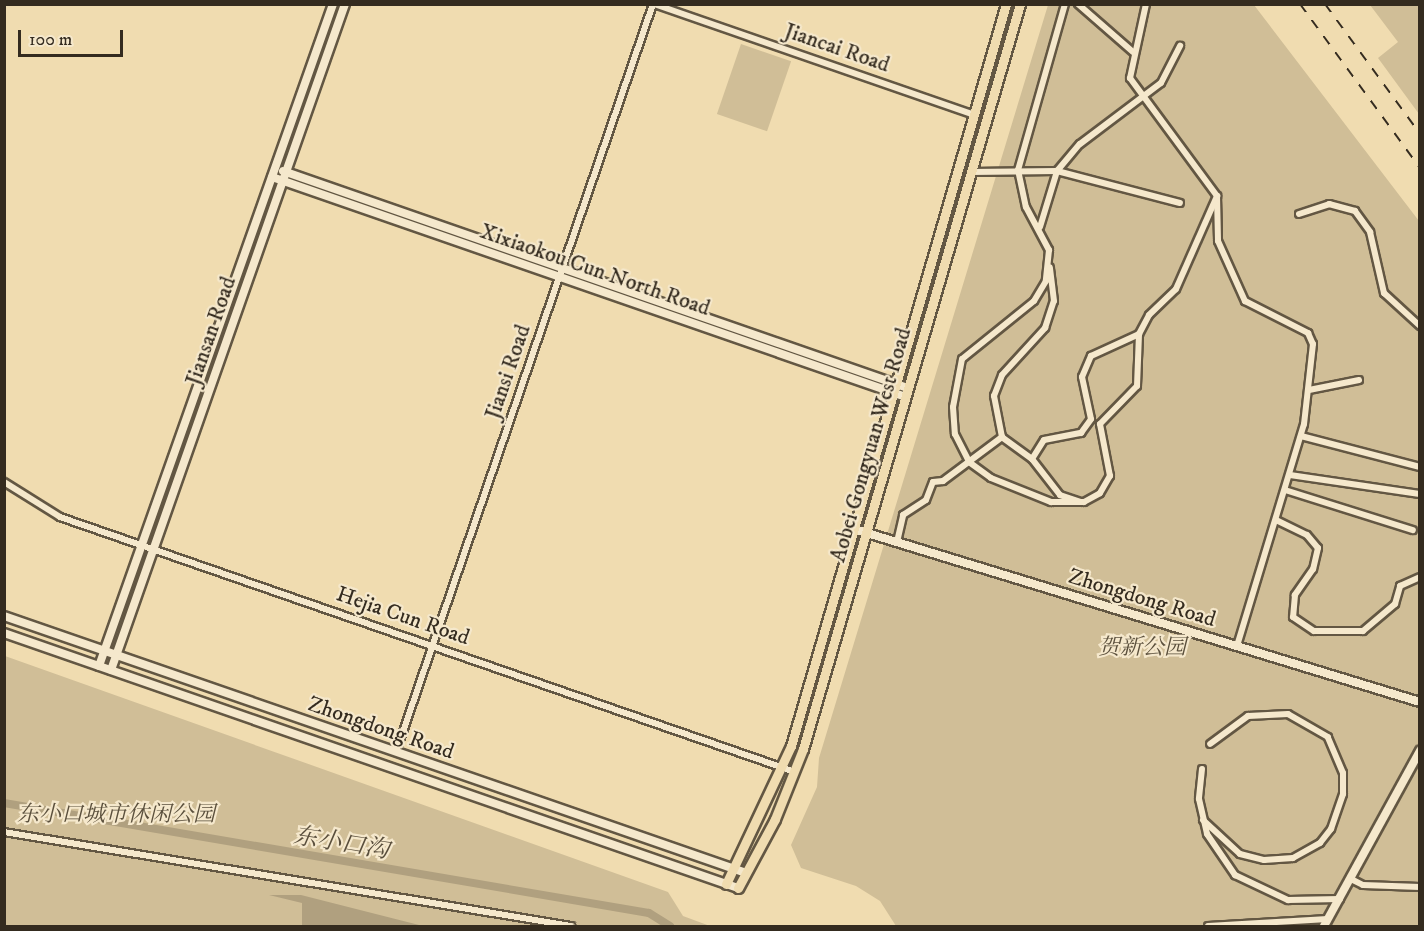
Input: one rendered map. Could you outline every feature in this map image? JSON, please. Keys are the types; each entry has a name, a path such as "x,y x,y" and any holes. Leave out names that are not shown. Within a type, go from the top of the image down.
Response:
{"main road":[{"name":"Aobei Gongyuan West Road","path":"726,884 784,768 1006,4"},
{"name":"Aobei Gongyuan West Road","path":"738,888 795,772 1020,4"},
{"name":"Zhongdong Road","path":"4,616 746,873"},
{"name":"Zhongdong Road","path":"4,633 738,888"}],"street":[{"name":"Jiansan Road","path":"99,666 333,4"},
{"name":"Jiansan Road","path":"111,670 345,4"},
{"name":"Jiancai Road","path":"654,4 974,115"},
{"name":"Jiansi Road","path":"396,752 654,4"},
{"path":"1065,4 1018,170 1026,207 1040,227 1049,250 1054,301 1045,328 1014,359 993,396 1002,437 1032,459 1060,495 1084,502"},
{"path":"1078,4 1133,52"},
{"path":"1146,4 1133,52 1130,78 1142,99 1217,196 1218,241 1245,301 1308,333 1313,344 1309,390 1300,436 1237,646"},
{"path":"1040,227 1057,171 1080,144 1161,83 1180,46"},
{"name":"Xixiaokou Cun North Road","path":"275,168 561,273"},
{"path":"971,172 1057,171 1180,203"},
{"name":"Xixiaokou Cun North Road","path":"272,177 561,273 907,393"},
{"path":"1049,250 1046,281 1034,301 962,359 953,407 955,434 969,462 1019,491 1051,502 1084,502 1100,493 1110,476 1100,424 1137,386 1139,334 1149,315 1176,289 1217,196"},
{"path":"1299,214 1329,204 1355,211 1365,220 1384,293 1419,326"},
{"path":"1032,459 1044,440 1081,433 1091,420 1082,377 1091,356 1139,334"},
{"path":"1309,390 1359,380"},
{"path":"1300,436 1419,467"},
{"path":"897,542 903,515 926,500 933,482 943,481 1002,437"},
{"path":"1290,475 1419,494"},
{"name":"Hejia Cun Road","path":"4,482 60,517 795,772"},
{"path":"1285,490 1413,530"},
{"path":"1276,520 1318,548 1313,570 1295,595 1293,617 1314,631 1363,631 1395,604 1400,586 1419,577"},
{"name":"Zhongdong Road","path":"854,529 1419,702"},
{"path":"1203,820 1240,854 1286,859 1320,843 1337,818 1343,794 1343,773 1328,737 1288,714 1248,716 1210,744"},
{"path":"1208,927 1326,923 1418,757"},
{"path":"1202,769 1203,820 1212,847 1252,887 1288,900 1340,899"},
{"path":"4,832 571,927"},
{"path":"1351,879 1363,885 1419,887"}],"green space":[{"name":"贺新公园","path":"1048,5 1254,5 1419,221 1419,926 896,926 880,901 856,886 801,868 791,845 817,787 819,758"},
{"path":"1370,5 1419,5 1419,114 1378,58 1398,42"},
{"path":"741,44 791,61 767,131 717,114"},
{"name":"东小口城市休闲公园","path":"5,656 668,892 683,916 710,926 5,926"}],"shaded area":[{"path":"269,895 301,895 423,926 302,926 302,903"}],"waterway":[{"name":"东小口沟","path":"4,803 649,913 670,926"}],"railway":[{"path":"1300,4 1420,168"},
{"path":"1325,4 1420,134"}]}
